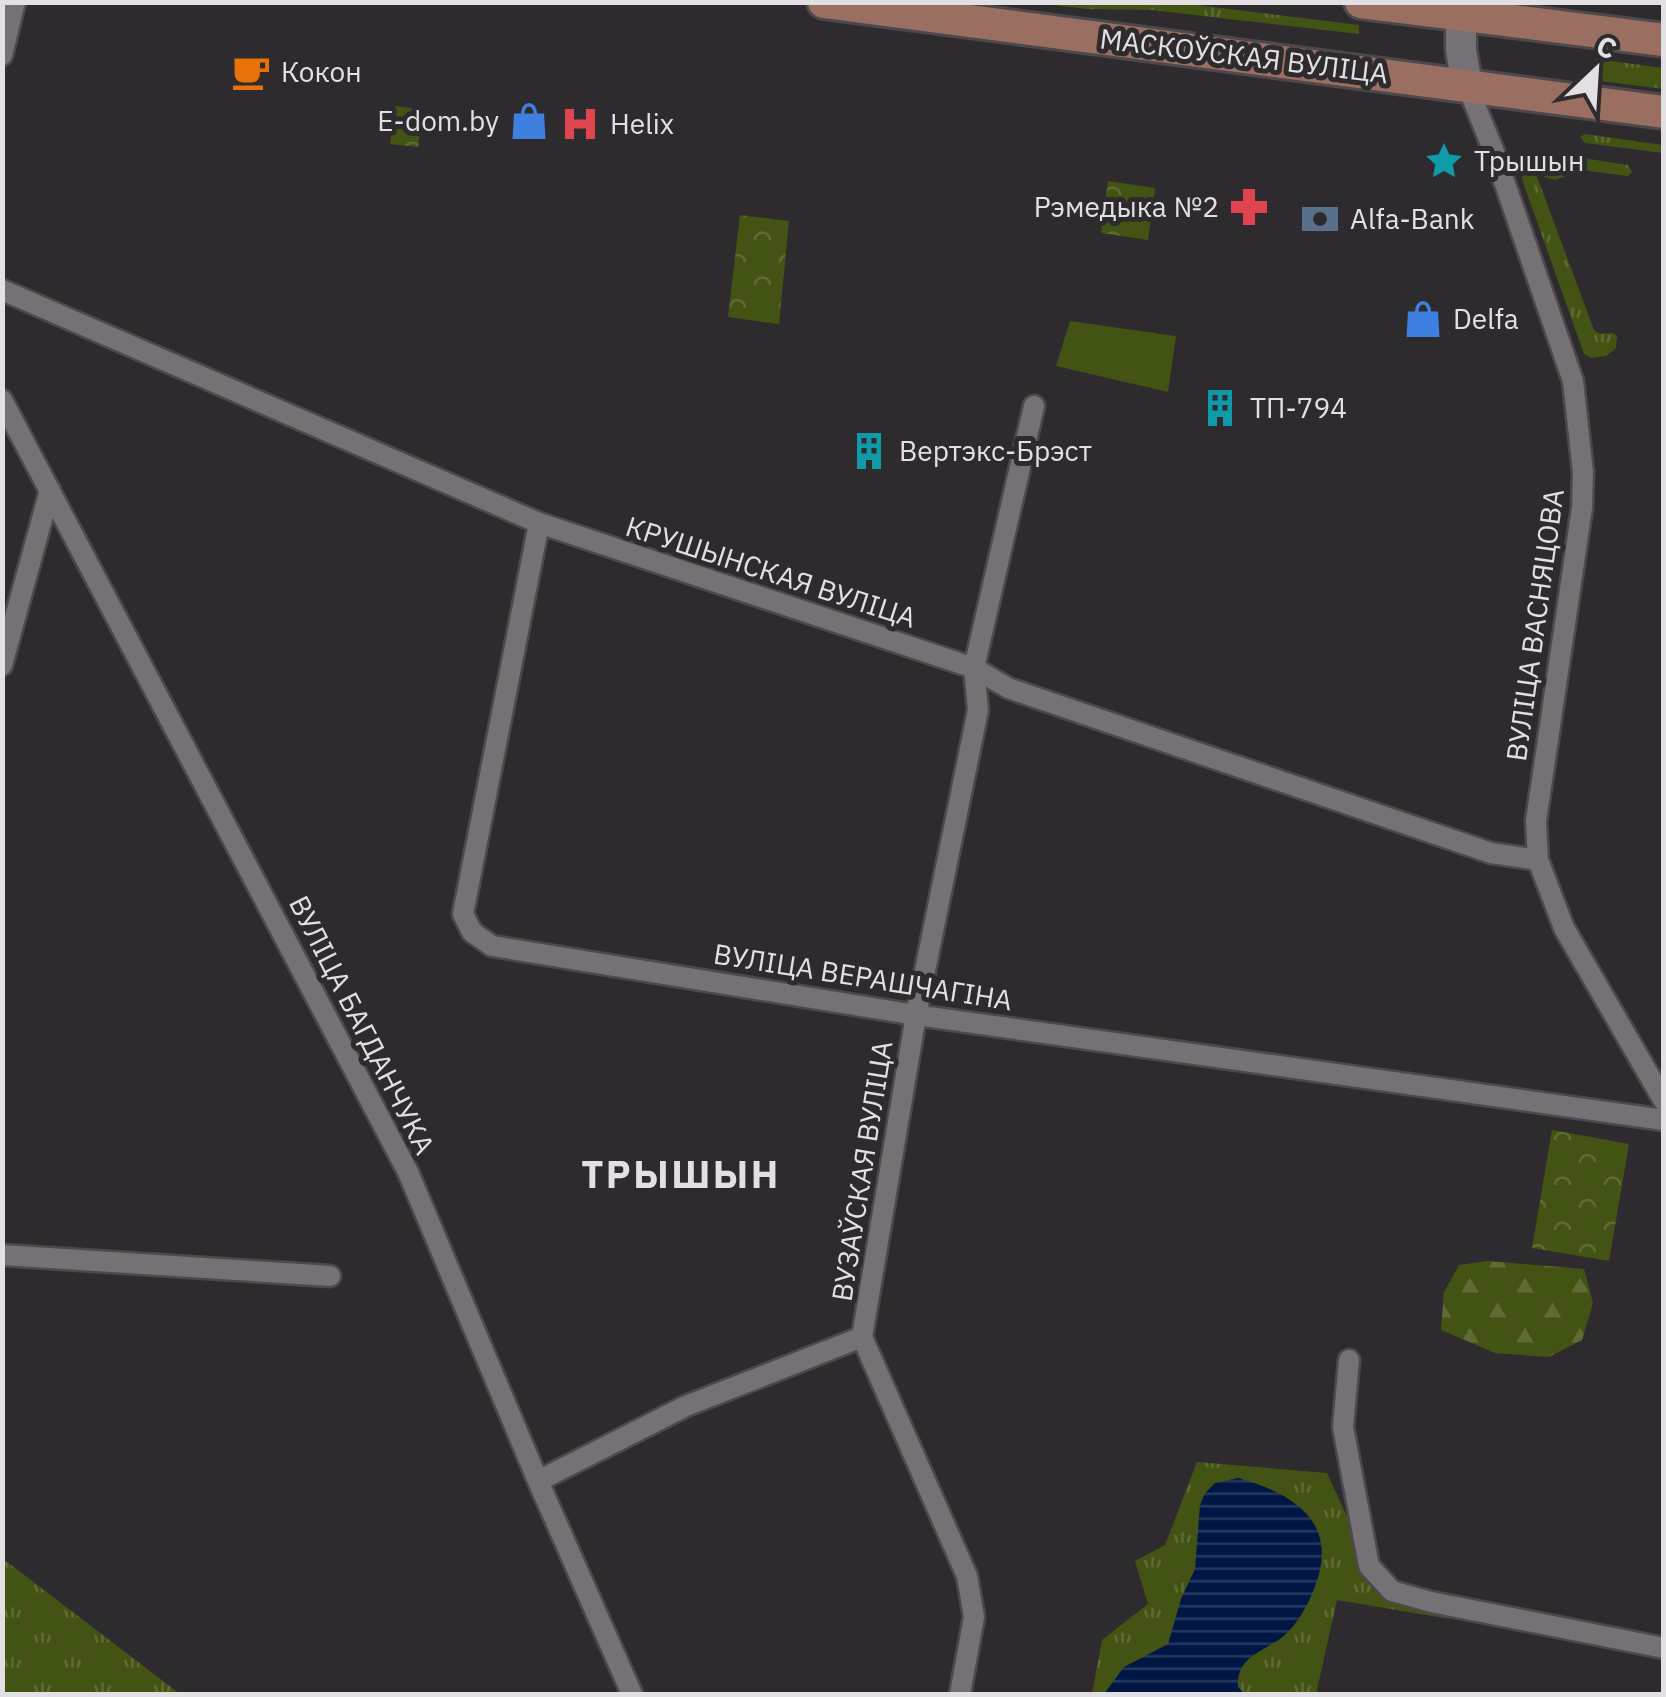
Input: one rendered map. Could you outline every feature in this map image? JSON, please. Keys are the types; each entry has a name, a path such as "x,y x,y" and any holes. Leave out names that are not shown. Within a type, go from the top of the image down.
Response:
{"main road":[{"name":"МАСКОЎСКАЯ ВУЛІЦА","path":"824,2 1664,112"},
{"path":"1361,2 1461,8 1664,40"},
{"path":"1461,8 1460,50 1467,85"}],"street":[{"path":"2,55 15,2"},
{"name":"ВУЛІЦА ВАСНЯЦОВА","path":"1467,85 1573,381 1582,472 1582,508 1536,821 1538,860 1564,928 1664,1100"},
{"name":"КРУШЫНСКАЯ ВУЛІЦА","path":"2,290 538,523 974,668 1008,688 1292,785 1491,852 1538,860"},
{"name":"ВУЛІЦА БАГДАНЧУКА","path":"2,400 408,1172 632,1694"},
{"name":"ВУЗАЎСКАЯ ВУЛІЦА","path":"960,1694 974,1617 967,1576 862,1337 916,1015 978,710 974,668 1034,406"},
{"path":"2,665 50,490"},
{"name":"ВУЛІЦА ВЕРАШЧАГІНА","path":"538,523 463,914 472,932 492,946 916,1015 1664,1120"},
{"path":"2,1256 330,1276"},
{"path":"538,1481 686,1406 862,1337"},
{"path":"1350,1360 1343,1427 1369,1566 1392,1591 1664,1648"}],"green space":[{"path":"1037,3 1181,3 1359,25 1359,34 1152,10"},
{"path":"1596,59 1663,68 1663,89 1593,80"},
{"path":"395,106 423,110 418,147 390,144"},
{"path":"1585,134 1663,145 1663,153 1585,143 1580,137"},
{"path":"1570,156 1628,165 1632,172 1628,176 1582,170 1555,180 1544,177 1544,166"},
{"path":"1528,169 1536,174 1594,330 1617,336 1616,348 1606,356 1591,358 1584,354 1522,179 1522,172"},
{"path":"1108,181 1155,188 1148,240 1101,233"},
{"path":"740,215 789,221 779,324 728,317"},
{"path":"1070,321 1176,336 1168,392 1056,366"},
{"path":"1552,1130 1629,1144 1609,1261 1532,1248"},
{"path":"1488,1261 1584,1269 1593,1303 1582,1340 1549,1357 1495,1353 1441,1330 1444,1292 1459,1265"},
{"path":"1197,1462 1327,1473 1349,1521 1361,1574 1385,1599 1436,1611 1450,1619 1337,1600 1316,1694 1092,1694 1102,1640 1148,1604 1135,1561 1165,1545"},
{"path":"6,1561 180,1694 3,1694 2,1566"}],"water":[{"path":"1238,1478 1296,1504 1318,1532 1322,1550 1320,1570 1301,1615 1287,1633 1242,1667 1238,1687 1245,1694 1104,1694 1124,1667 1168,1644 1181,1599 1195,1569 1200,1505 1205,1493 1215,1483"}],"place":[{"name":"Кокон","path":"251,72"},
{"name":"E-dom.by","path":"529,121"},
{"name":"Helix","path":"580,124"},
{"name":"Трышын","path":"1444,161"},
{"name":"Рэмедыка №2","path":"1249,207"},
{"name":"Alfa-Bank","path":"1320,219"},
{"name":"Delfa","path":"1423,319"},
{"name":"ТП-794","path":"1220,408"},
{"name":"Вертэкс-Брэст","path":"869,451"}],"district":[{"name":"ТРЫШЫН","path":"681,1175"}]}
